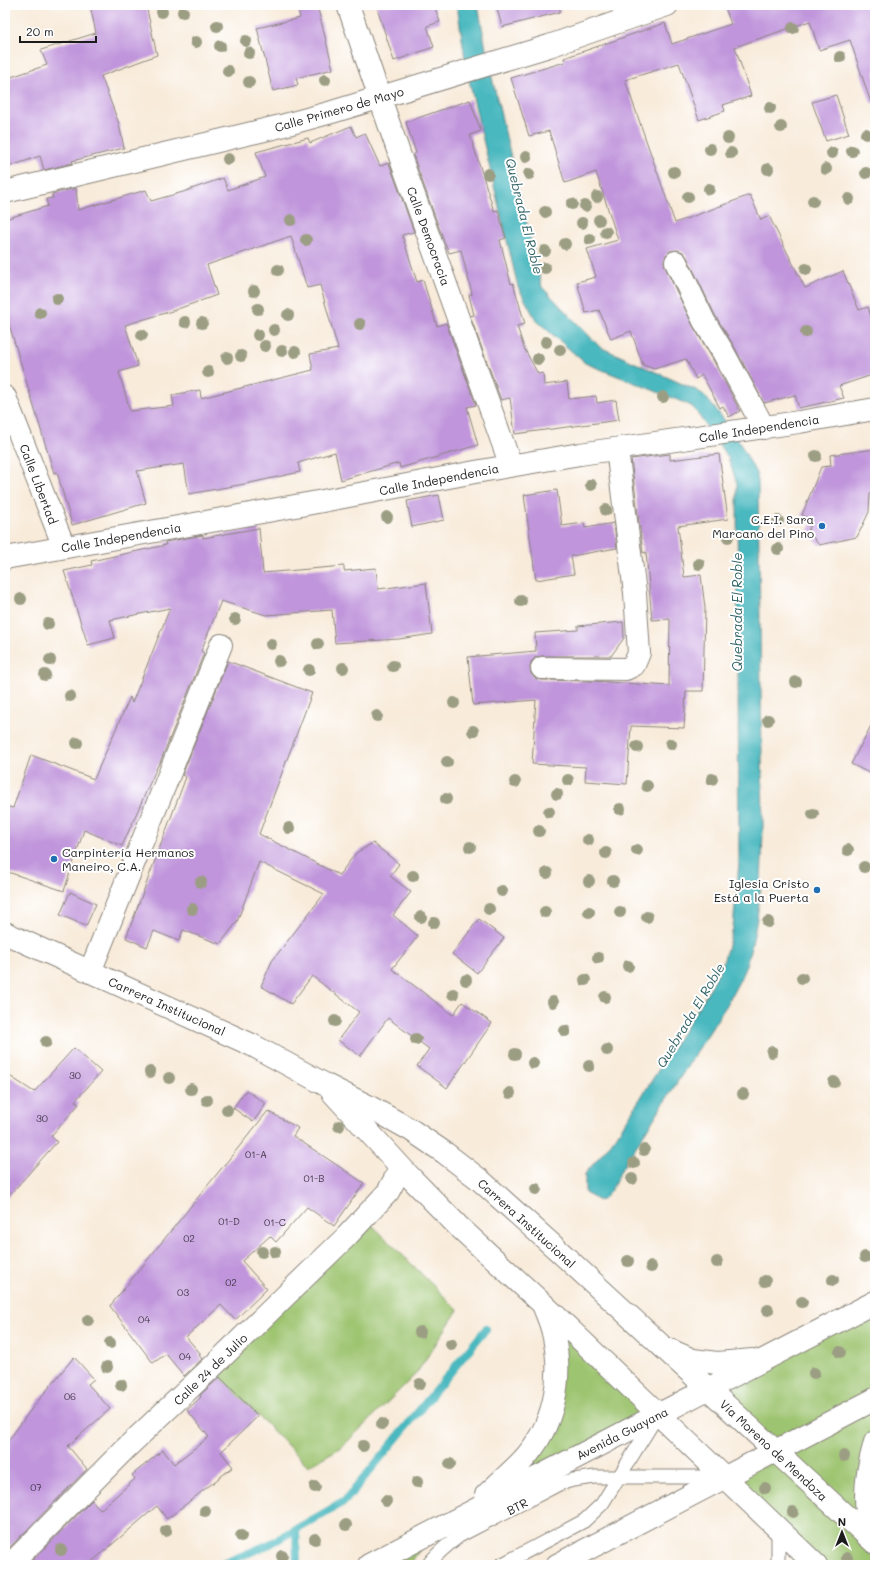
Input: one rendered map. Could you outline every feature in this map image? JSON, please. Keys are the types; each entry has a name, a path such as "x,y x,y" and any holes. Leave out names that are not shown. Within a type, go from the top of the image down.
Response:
{"main road":[{"name":"Calle Democracia","path":"348,5 511,466"},
{"name":"Calle Primero de Mayo","path":"5,192 281,126 380,98 549,46 667,5"},
{"path":"676,262 704,321 723,352 764,428"},
{"name":"Calle Libertad","path":"5,397 64,548"},
{"name":"Calle Independencia","path":"5,558 511,466 764,428 875,409"},
{"path":"542,668 626,669 634,665 638,653 635,594 617,449"},
{"path":"90,972 221,644"},
{"name":"Carrera Institucional","path":"5,933 252,1045 411,1130 445,1153 480,1180 707,1388"},
{"name":"Carrera Institucional","path":"326,1085 400,1167 457,1225 543,1304 658,1414"},
{"name":"Calle 24 de Julio","path":"10,1565 125,1449 346,1237 388,1192 400,1167"},
{"name":"Avenida Guayana","path":"369,1565 468,1512 875,1302"},
{"path":"468,1512 522,1461 541,1436 552,1412 557,1385 557,1358 553,1332 543,1304"},
{"path":"663,1347 693,1360 717,1363 740,1362 768,1357"},
{"name":"Vía Moreno de Mendoza","path":"707,1388 875,1544"},
{"path":"557,1565 875,1399"},
{"path":"658,1414 816,1565"},
{"path":"875,1442 869,1463 867,1493 868,1519 875,1537"}],"lane":[{"path":"501,1565 584,1521 592,1515 602,1504 658,1414"},
{"name":"BTR","path":"428,1565 446,1545 459,1536 566,1481 586,1477 724,1477"},
{"path":"778,1529 778,1565"}],"green space":[{"path":"365,1218 458,1310 416,1374 342,1447 308,1466 211,1368"},
{"path":"875,1302 875,1565 816,1565 724,1477 774,1451 707,1388"},
{"path":"543,1304 658,1414 468,1512 552,1412"},
{"path":"425,1540 410,1565 382,1565"}],"water":[{"name":"Quebrada El Roble","path":"457,5 478,5 489,65 542,287 600,347 704,395 734,432 756,473 758,481 763,826 760,893 756,926 744,970 726,1006 621,1170 610,1192 599,1201 585,1193 585,1174 615,1138 705,997 722,966 733,928 739,863 737,483 728,458 693,407 585,363 536,320 518,287 467,72"}],"building":[{"path":"90,5 146,5 157,55 101,76 119,124 124,148 72,161 73,163 44,170 40,156 5,168 5,79 47,65 41,50 96,33"},
{"path":"297,5 317,5 333,69 296,78 298,85 273,91 257,28 300,18"},
{"path":"376,5 434,5 440,22 427,26 434,47 394,61"},
{"path":"496,5 560,5 560,12 502,27"},
{"path":"724,5 875,5 875,103 871,103 850,40 819,50 810,21 735,47 751,96 723,105 725,111 699,120 679,63 625,80 675,223 750,195 761,220 769,216 805,288 843,271 859,310 868,307 875,329 875,374 839,386 844,398 799,408 795,395 764,403 734,346 715,315 687,257 683,252 677,250 670,251 666,255 664,261 665,267 693,326 740,411 729,417 723,406 720,408 702,375 696,379 686,359 654,369 643,365 631,331 611,339 599,310 586,313 577,282 596,277 587,249 618,240 596,172 565,183 549,131 529,136 511,78 565,62 564,58 665,23 672,44 731,24"},
{"path":"836,95 849,134 826,141 812,102"},
{"path":"470,100 481,131 470,135 494,211 498,210 506,238 500,240 511,284 513,283 525,324 517,326 524,348 538,374 543,373 544,385 567,382 569,399 596,396 597,403 616,400 619,420 515,434 510,398 501,400 470,316 474,315 469,295 472,294 461,250 449,253 413,155 416,153 406,122"},
{"path":"351,126 356,137 365,133 380,166 389,163 414,232 402,235 417,282 423,280 437,326 446,323 476,405 467,407 478,445 400,468 399,463 341,480 335,452 298,463 300,472 189,494 184,464 137,471 146,503 72,525 57,472 54,473 5,311 5,219 48,206 46,199 53,198 52,194 76,188 78,210 146,190 151,201 223,178 228,190 265,177 256,152 308,138 310,143","holes":["291,236 307,288 320,285 338,349 310,354 313,370 201,398 200,390 172,395 174,406 130,411 119,372 138,366 125,325 172,311 217,295 207,265"]},
{"path":"875,449 875,493 870,493 869,512 857,537 819,545 808,531 813,520 802,515 821,467 831,466 830,455"},
{"path":"670,454 670,460 719,454 728,519 678,526 684,577 701,575 705,608 703,691 686,691 684,728 631,726 627,784 585,781 586,767 532,764 536,700 473,705 468,657 536,651 535,633 578,630 578,626 623,622 624,638 611,656 536,657 531,662 531,674 536,679 542,680 593,681 669,686 670,619 652,620 646,552 643,553 631,459"},
{"path":"557,490 562,526 584,523 585,528 614,523 617,548 571,556 574,574 536,580 524,495"},
{"path":"439,495 444,520 412,527 407,501"},
{"path":"259,528 263,573 344,566 344,571 376,568 378,589 426,583 432,634 399,639 335,643 332,610 266,615 221,601 201,651 204,653 159,765 122,846 84,830 64,891 5,871 5,806 13,808 31,755 94,779 130,697 132,703 170,608 110,620 115,638 88,645 64,571 92,565 91,561 166,545 165,542 203,535 203,538"},
{"path":"228,661 312,693 259,834 339,875 356,853 373,843 399,864 390,876 411,892 393,915 418,936 392,969 453,1015 462,1002 492,1023 447,1088 417,1066 429,1049 388,1018 360,1056 338,1040 359,1012 312,976 291,1004 261,986 272,961 324,894 259,862 237,922 220,944 183,930 179,941 154,931 147,947 126,938 186,777 182,775"},
{"path":"875,718 875,776 851,764"},
{"path":"70,892 96,904 86,926 60,915"},
{"path":"479,919 504,938 477,973 452,954"},
{"path":"74,1048 101,1072 75,1101 79,1104 51,1136 57,1142 5,1200 5,1073 34,1092"},
{"path":"246,1090 266,1104 253,1122 233,1108"},
{"path":"268,1111 298,1128 293,1136 364,1183 334,1226 307,1207 276,1242 270,1236 242,1261 267,1289 235,1320 221,1305 186,1337 201,1354 199,1355 202,1359 184,1376 166,1354 153,1363 110,1306"},
{"path":"74,1357 94,1379 88,1384 110,1409 68,1446 87,1469 5,1552 5,1445 33,1407"},
{"path":"220,1377 258,1416 221,1452 233,1467 167,1519 157,1506 88,1565 28,1565 92,1500 100,1510 135,1479 132,1475 163,1450 174,1464 209,1437 187,1410 201,1397 200,1395"}],"waterway":[{"path":"220,1565 270,1544 345,1501 486,1329"},
{"path":"296,1529 297,1564"}],"place":[{"name":"C.E.I. Sara Marcano del Pino","path":"822,526"},
{"name":"Carpintería Hermanos Maneiro, C.A.","path":"54,859"},
{"name":"Iglesia Cristo Está a la Puerta","path":"817,890"}]}
